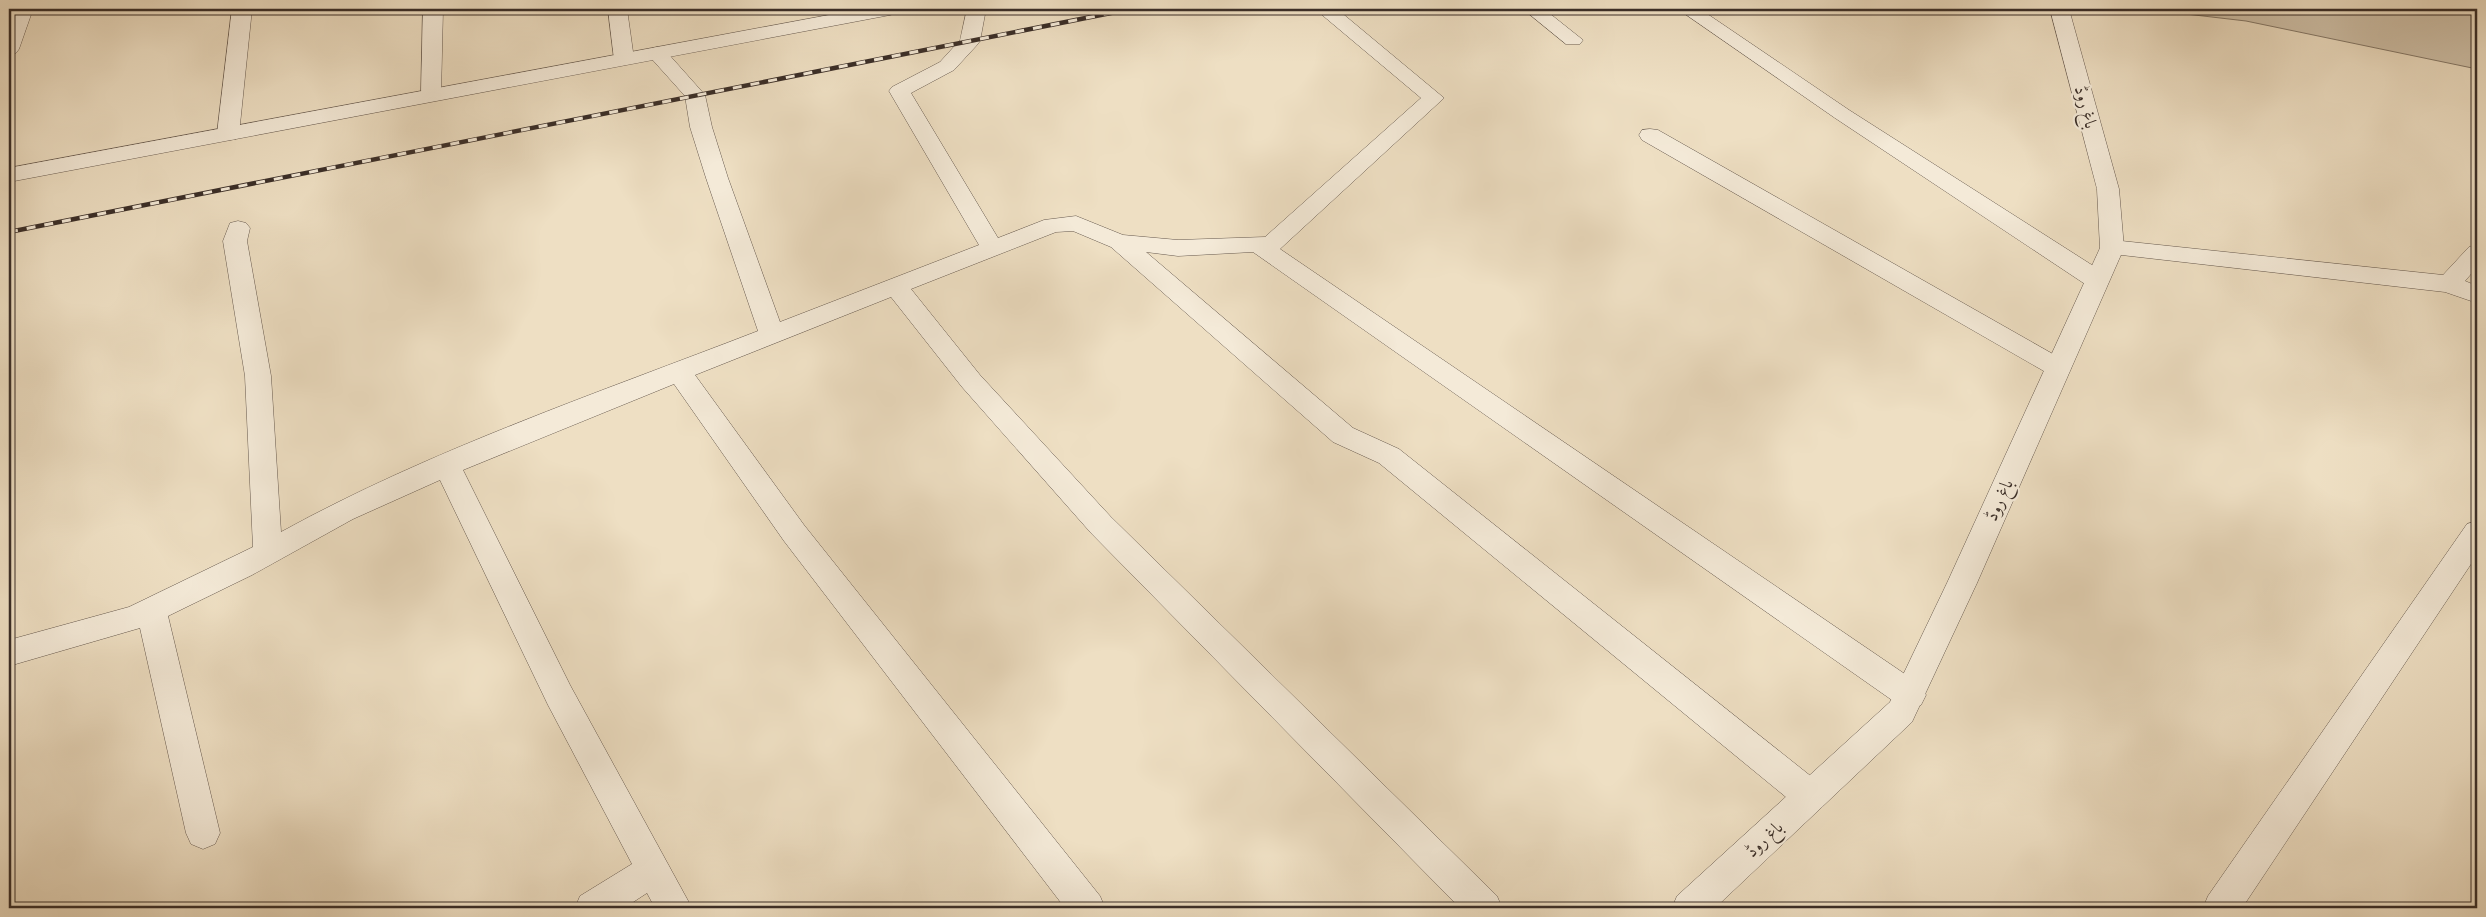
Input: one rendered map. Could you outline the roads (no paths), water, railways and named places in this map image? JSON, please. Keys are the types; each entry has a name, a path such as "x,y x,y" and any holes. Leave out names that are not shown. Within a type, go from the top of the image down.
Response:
{"street":[{"path":"9,49 22,9"},
{"path":"228,134 242,9"},
{"path":"431,95 433,9"},
{"path":"617,9 624,59"},
{"path":"9,175 890,9"},
{"path":"976,9 970,41 947,66 899,91 992,248"},
{"path":"1119,242 1178,248 1270,244 1434,98 1325,9"},
{"path":"1532,9 1573,40"},
{"path":"1688,9 1842,114 2097,280"},
{"name":"باغ روڈ","path":"1690,908 1901,712 2112,248 2108,190 2059,9"},
{"path":"657,53 695,95 701,127 717,178 772,336"},
{"path":"1650,135 2058,368"},
{"path":"9,653 136,617 268,552 343,511 502,441 1052,225 1076,223 1119,242 1343,435 1390,456 1810,796"},
{"path":"238,228 235,241 258,376 268,552"},
{"path":"1258,245 1910,695"},
{"path":"2112,248 2449,284 2477,295"},
{"path":"2449,284 2477,252"},
{"path":"896,287 971,381 1101,525 1484,908"},
{"path":"679,372 794,533 1087,908"},
{"path":"447,465 558,695 674,908"},
{"path":"2221,908 2477,532"},
{"path":"151,610 203,833"},
{"path":"593,908 653,870"}],"railway":[{"path":"9,232 1131,9"}]}
